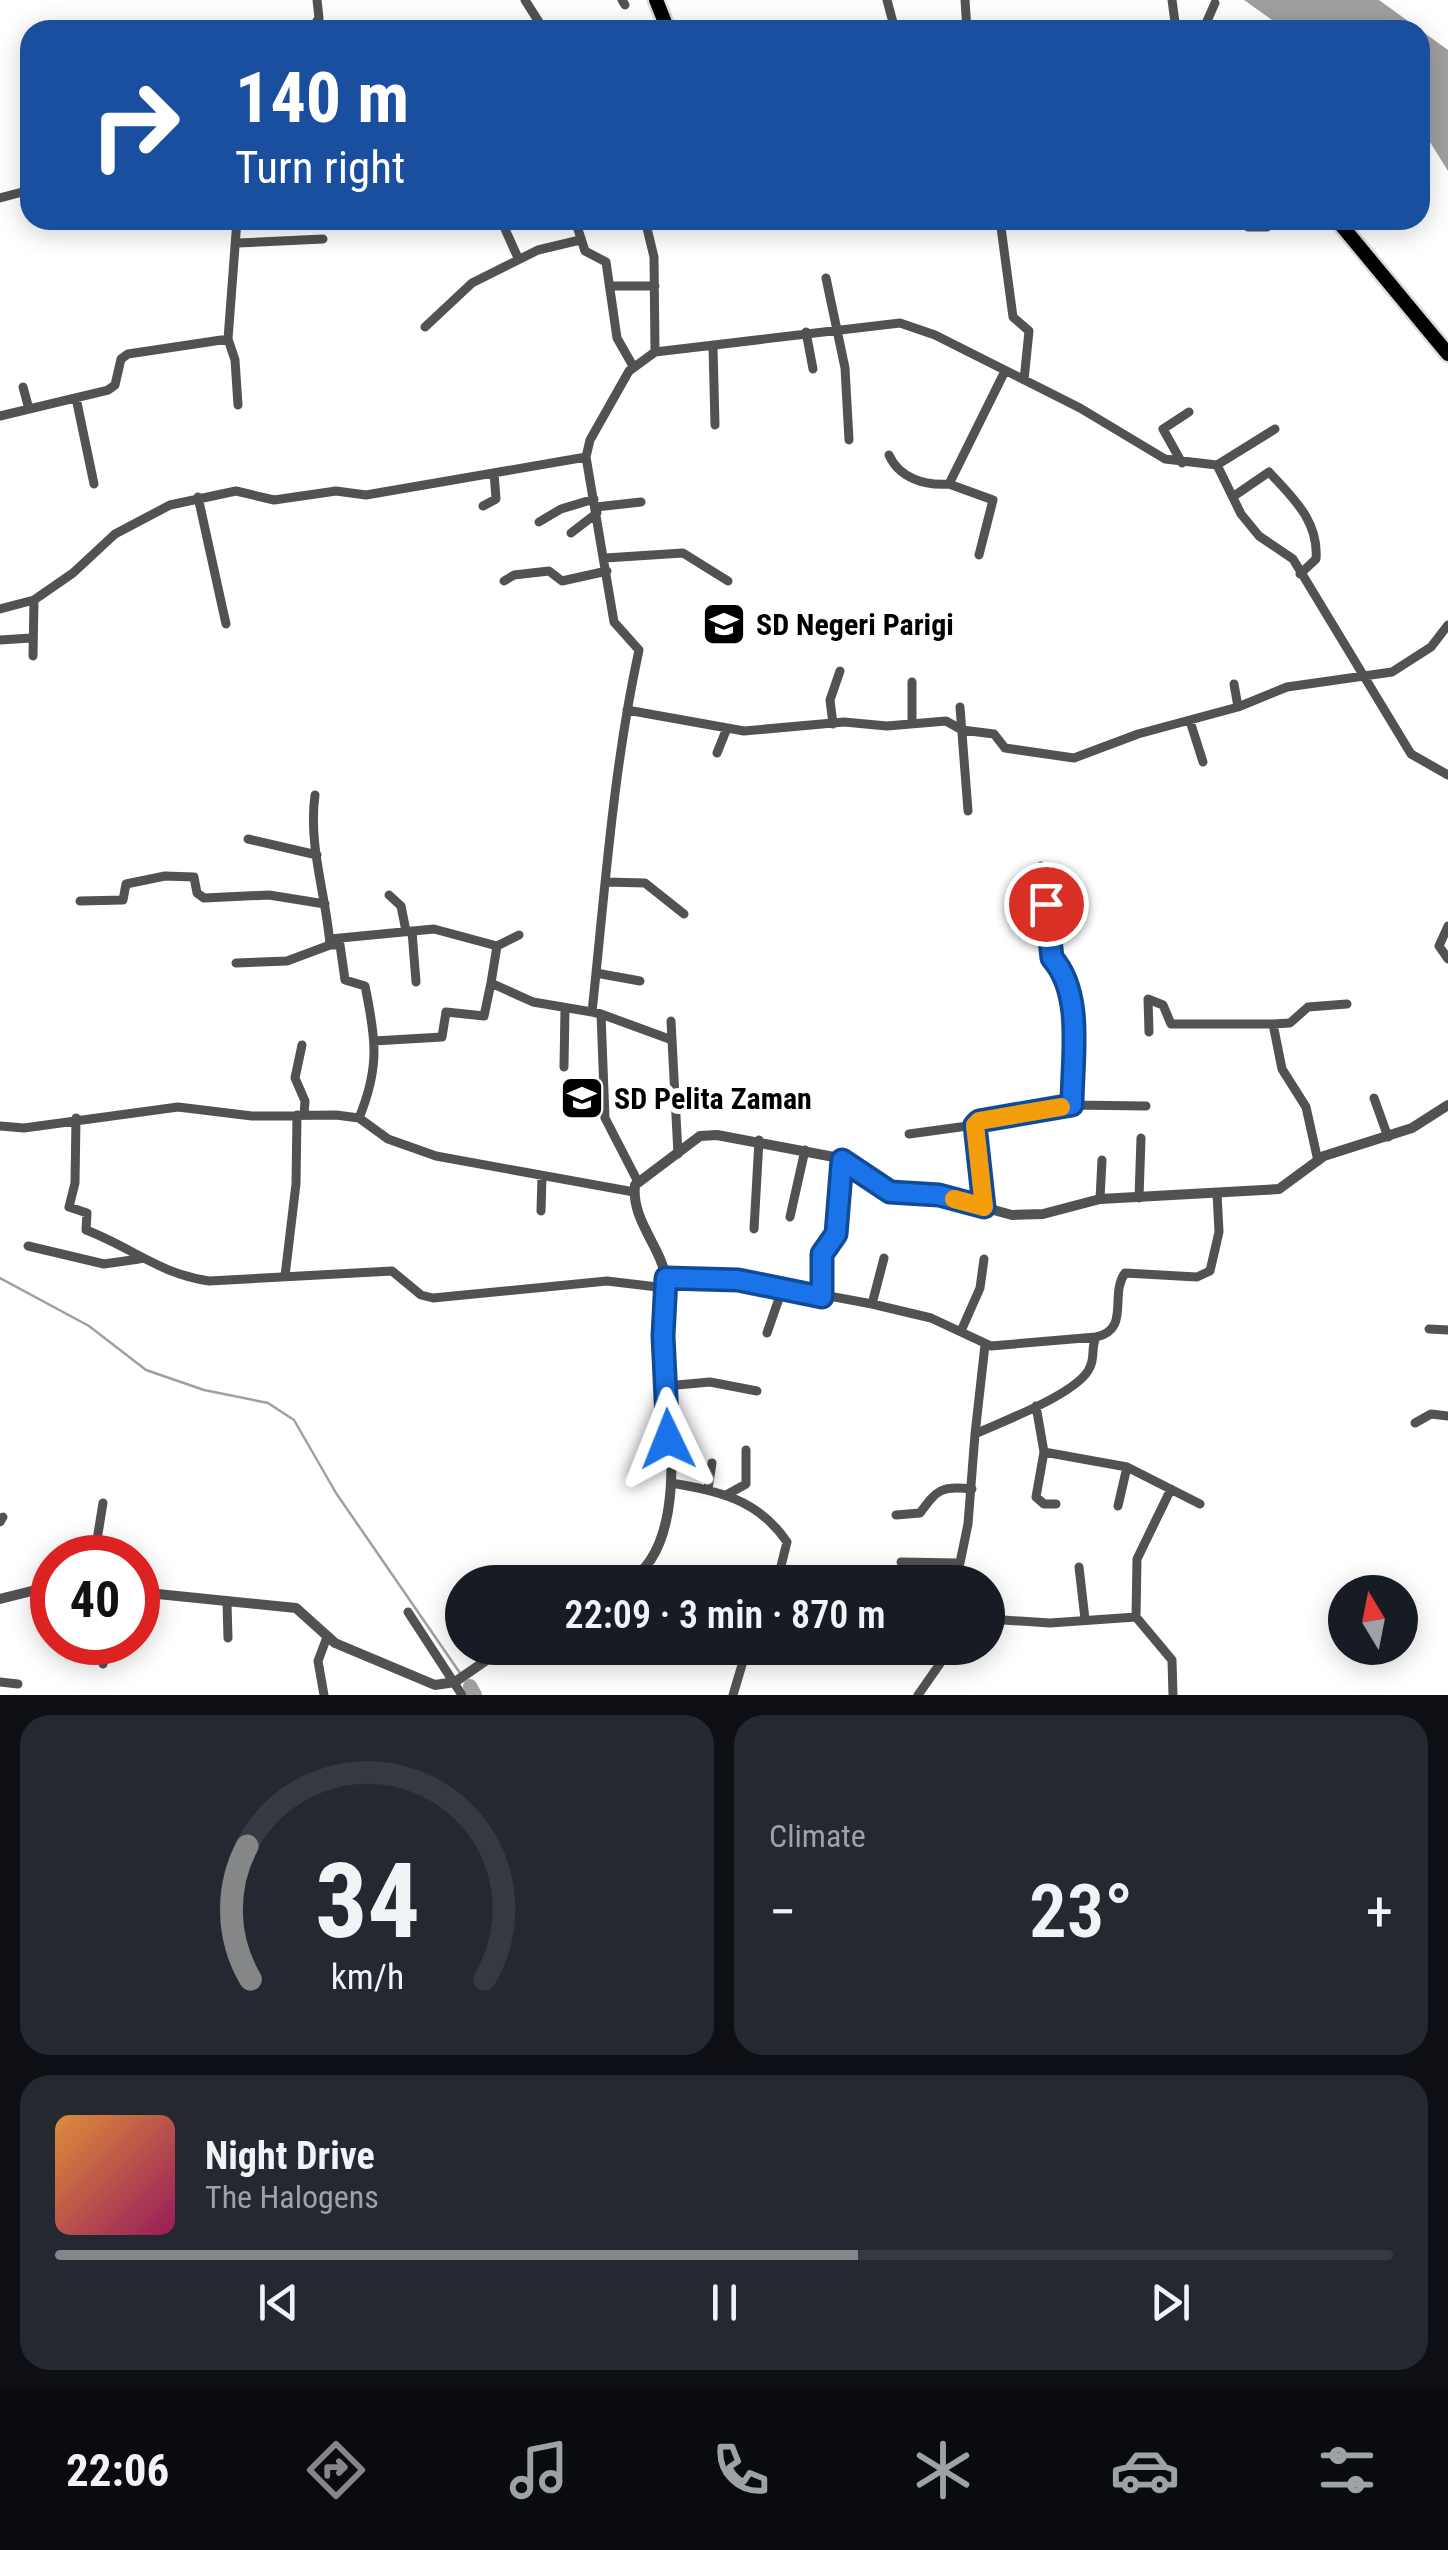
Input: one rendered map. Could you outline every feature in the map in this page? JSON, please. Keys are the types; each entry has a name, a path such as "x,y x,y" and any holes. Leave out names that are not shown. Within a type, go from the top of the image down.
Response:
{"main road":[{"path":"1344,230 1448,354"}],"street":[{"path":"1208,20 1216,3"},
{"path":"237,230 228,339 238,406"},
{"path":"505,230 518,258"},
{"path":"578,230 585,251 604,258 617,338 633,366"},
{"path":"648,230 653,247 655,352"},
{"path":"1001,230 1013,317 1029,331 1024,380"},
{"path":"238,243 323,238"},
{"path":"425,327 458,292 518,258 580,240"},
{"path":"826,278 845,368 849,440"},
{"path":"610,286 655,286"},
{"path":"646,1565 660,1542 670,1484 666,1283 635,1206 637,1180 605,1118 596,1013 596,973 606,882 627,710 639,650 614,622 586,457 590,440 633,366 655,352 900,323 935,334 1126,433 1165,459 1217,465 1276,429"},
{"path":"806,332 813,369"},
{"path":"0,416 113,387 117,367 128,354 228,339"},
{"path":"713,347 715,425"},
{"path":"949,484 1004,371"},
{"path":"23,387 29,409"},
{"path":"76,398 94,484"},
{"path":"1182,463 1163,431 1189,412"},
{"path":"889,455 898,472 993,500 979,554"},
{"path":"0,609 34,600 73,573 115,534 170,505 198,497 236,491 274,500 336,492 366,495 586,457"},
{"path":"1217,465 1258,536 1291,556 1368,677 1411,754 1448,774"},
{"path":"1234,496 1269,472 1291,496 1306,514 1316,549 1316,559 1300,574"},
{"path":"483,506 496,499 494,473"},
{"path":"198,497 226,624"},
{"path":"539,522 562,509 641,502"},
{"path":"571,533 596,506"},
{"path":"605,558 683,553 728,581"},
{"path":"504,581 512,575 549,571 562,581 607,571"},
{"path":"33,656 34,600"},
{"path":"627,710 749,731 946,721 962,730 991,732 1005,748 1068,758 1238,707 1287,687 1368,677 1401,668 1431,648 1448,625"},
{"path":"0,640 31,638"},
{"path":"832,724 830,700 840,671"},
{"path":"912,682 912,724"},
{"path":"1234,684 1238,707"},
{"path":"960,708 968,811"},
{"path":"1190,721 1204,762"},
{"path":"717,754 726,728"},
{"path":"315,795 310,828 330,942"},
{"path":"248,839 317,855"},
{"path":"1041,866 1052,958 1063,968 1072,997 1072,1105"},
{"path":"80,902 123,900 126,884 165,876 194,878 198,893 204,898 269,895 325,904"},
{"path":"606,882 645,882 684,914"},
{"path":"388,894 400,906 409,931 416,982"},
{"path":"1448,926 1439,946 1448,959"},
{"path":"236,963 287,961 330,942 409,931 446,930 498,946 519,935"},
{"path":"330,942 340,945 345,980 365,986 374,1041 374,1080 359,1118"},
{"path":"374,1041 442,1037 446,1012 484,1016 498,946"},
{"path":"596,973 640,981"},
{"path":"491,983 526,1000 596,1013 672,1040"},
{"path":"1150,1032 1148,999 1162,1004 1171,1024 1290,1023 1308,1007 1348,1004"},
{"path":"564,1067 565,1008"},
{"path":"671,1021 678,1154"},
{"path":"1273,1024 1282,1069 1306,1107 1318,1161"},
{"path":"286,1276 300,1115 305,1100 295,1078 302,1045"},
{"path":"1374,1098 1388,1138"},
{"path":"637,1180 704,1135 758,1140 842,1160 890,1192 939,1195 1031,1215 1100,1199 1279,1189 1318,1161 1388,1138 1448,1104"},
{"path":"909,1134 1072,1105 1146,1106"},
{"path":"0,1126 24,1128 76,1118 189,1106 252,1116 359,1118 414,1150 634,1192"},
{"path":"76,1118 72,1139 75,1183 69,1208 87,1212 86,1230 127,1246 139,1259 160,1269 209,1281 392,1271 422,1295 433,1298 608,1280 666,1283 713,1278 783,1287 930,1318 985,1345 1109,1333 1116,1324 1120,1281 1125,1273 1197,1277 1210,1271 1220,1232 1217,1193"},
{"path":"975,1125 984,1207"},
{"path":"1139,1198 1142,1138"},
{"path":"754,1229 758,1140"},
{"path":"790,1217 805,1150"},
{"path":"822,1297 822,1254 836,1234 842,1160"},
{"path":"1100,1199 1102,1160"},
{"path":"541,1211 542,1176"},
{"path":"28,1246 104,1264 139,1259"},
{"path":"872,1304 884,1258"},
{"path":"961,1331 980,1288 984,1259"},
{"path":"767,1333 783,1287"},
{"path":"1429,1329 1448,1330"},
{"path":"975,1434 1036,1406 1088,1372 1096,1337"},
{"path":"900,1562 957,1564 972,1489 970,1455 985,1345"},
{"path":"666,1386 710,1382 758,1390"},
{"path":"1036,1406 1044,1452 1036,1497 1044,1504 1056,1504"},
{"path":"1415,1422 1432,1414 1448,1416"},
{"path":"728,1494 746,1484 746,1450"},
{"path":"1044,1452 1127,1466 1200,1504"},
{"path":"708,1489 712,1463"},
{"path":"1118,1506 1127,1466"},
{"path":"670,1484 708,1489 748,1503 785,1538 781,1565"},
{"path":"896,1515 920,1513 930,1496 945,1489 972,1489"},
{"path":"1171,1489 1136,1559 1136,1617 1172,1660 1173,1695"},
{"path":"98,1535 103,1503"},
{"path":"1079,1568 1085,1619"},
{"path":"0,1599 30,1592"},
{"path":"160,1595 296,1608 327,1637 423,1683 455,1682 480,1665"},
{"path":"226,1603 228,1638"},
{"path":"408,1612 462,1695"},
{"path":"1005,1620 1050,1624 1085,1619 1127,1621 1136,1617"},
{"path":"324,1695 318,1657 327,1637"},
{"path":"733,1695 743,1665"},
{"path":"918,1695 939,1665"},
{"path":"0,1682 18,1684"}],"shaded area":[{"path":"1244,0 1379,0 1407,20 1272,20"},
{"path":"1430,37 1448,50 1448,171 1430,142"}],"waterway":[{"path":"0,1278 89,1326 146,1370 204,1390 268,1403 294,1420 336,1493 460,1673"},
{"path":"470,1686 475,1695"}],"slow traffic":[{"path":"954,1199 984,1207 975,1125 979,1121 1061,1107"}],"place":[{"name":"SD Negeri Parigi","path":"724,624"},
{"name":"SD Pelita Zaman","path":"582,1098"}],"route":[{"path":"668,1439 663,1336 666,1278 738,1280 822,1297 822,1254 836,1234 842,1160 890,1192 939,1195 984,1207 975,1125 986,1118 1072,1105 1072,997 1063,968 1052,958 1046,904"}]}
